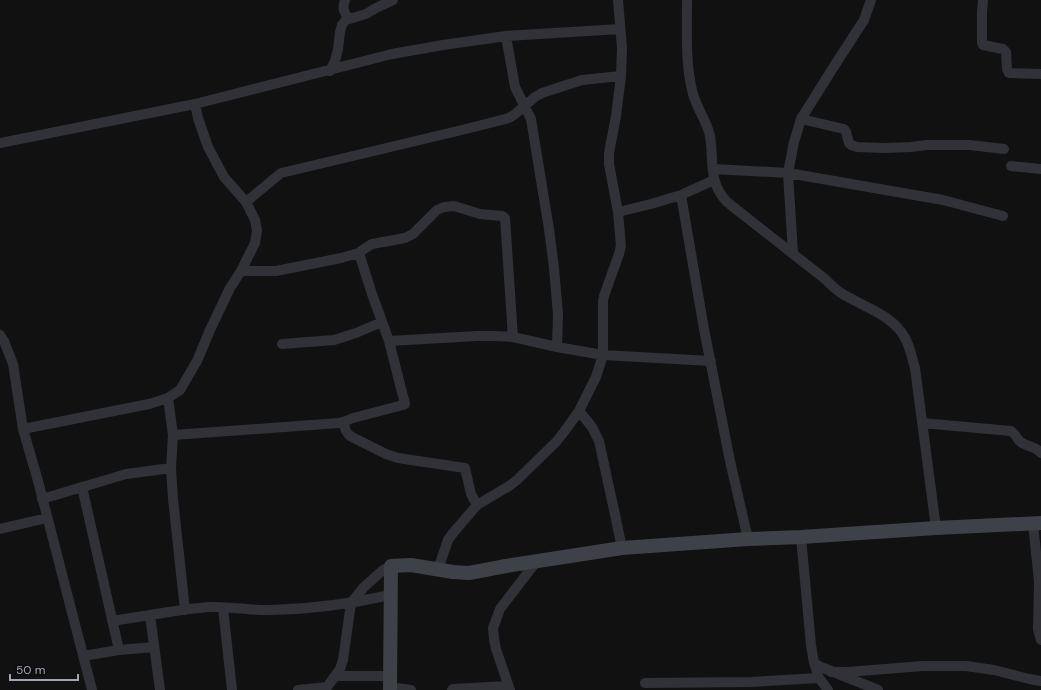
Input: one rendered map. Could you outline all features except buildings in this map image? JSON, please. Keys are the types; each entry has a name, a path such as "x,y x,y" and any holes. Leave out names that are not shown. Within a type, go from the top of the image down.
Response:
{"street":[{"path":"345,0 343,6 344,12 349,19"},
{"path":"330,70 337,56 340,32 342,25 346,20 366,14 394,0"},
{"path":"438,569 448,540 453,533 477,505 517,480 556,442 579,411 596,377 603,354 603,301 620,250 618,212 609,153 616,116 622,48 618,0"},
{"path":"687,0 686,40 688,71 693,95 708,127 714,180 720,196 781,246 793,253 841,294 883,315 905,338 914,368 936,528"},
{"path":"793,253 788,173 794,142 801,119 864,20 871,0"},
{"path":"983,0 983,45 1005,50 1007,69 1009,73 1041,74"},
{"path":"0,143 195,104 392,54 506,36 620,30"},
{"path":"506,36 517,93 531,118 550,237 558,314 557,347"},
{"path":"246,202 281,173 509,118 525,107 538,95 549,90 582,80 620,76"},
{"path":"23,429 149,404 168,398 180,390 197,361 230,288 241,271 255,243 257,230 255,220 246,202 224,177 208,147 195,104"},
{"path":"801,119 844,129 849,143 851,146 856,147 885,148 926,145 970,145 1004,149"},
{"path":"1011,166 1041,169"},
{"path":"713,169 788,173 943,200 1003,216"},
{"path":"618,212 681,195 714,180"},
{"path":"681,195 704,329 730,461 748,539"},
{"path":"241,271 276,271 341,258 359,252 372,244 395,241 413,234 437,210 444,207 454,206 480,214 502,216 505,218 513,337"},
{"path":"173,435 343,422 353,418 403,406 405,404 389,341 359,252"},
{"path":"282,344 334,340 382,322"},
{"path":"0,335 14,364 23,429 92,690"},
{"path":"389,341 477,336 513,337 557,347 603,354 711,361"},
{"path":"168,398 173,435 170,468 185,610"},
{"path":"579,411 592,426 599,441 622,548"},
{"path":"343,422 346,431 350,436 386,454 406,460 465,468 471,494 477,505"},
{"path":"922,423 1011,431 1014,432 1023,443 1037,449 1041,453"},
{"path":"42,499 126,474 170,468"},
{"path":"82,487 112,621 120,650"},
{"path":"0,529 47,518"},
{"path":"298,690 326,689 336,676 343,660 351,603 364,587 383,570 391,566 411,565 469,573 622,548 748,539 801,538 936,528 1037,523 1039,588 1038,629 1041,640"},
{"path":"801,538 814,663 819,678 828,690"},
{"path":"452,690 509,688 496,649 493,628 500,609 536,562"},
{"path":"390,684 391,566"},
{"path":"112,621 212,607 270,610 320,607 351,603 390,595"},
{"path":"223,608 232,690"},
{"path":"150,616 160,690"},
{"path":"82,656 120,650 154,647"},
{"path":"814,663 831,672 878,690"},
{"path":"831,672 923,666 966,666 994,670 1041,681"},
{"path":"336,676 390,684 411,690"},
{"path":"645,683 751,686 819,678"}]}
